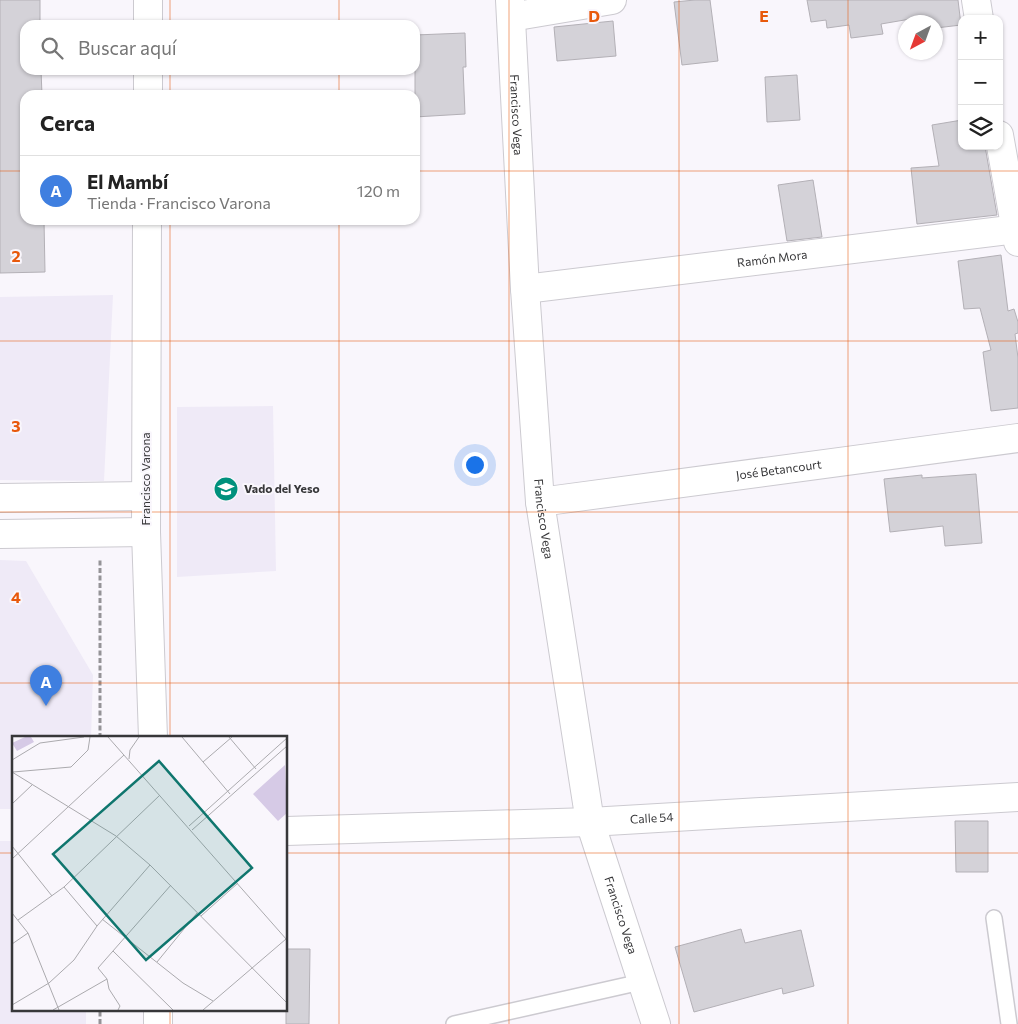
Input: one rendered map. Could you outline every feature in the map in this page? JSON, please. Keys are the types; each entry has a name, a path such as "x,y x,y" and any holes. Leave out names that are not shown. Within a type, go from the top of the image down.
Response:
{"street":[{"path":"148,0 148,20"},
{"path":"511,9 612,0"},
{"path":"976,0 978,15"},
{"name":"Francisco Vega","path":"511,9 525,289 540,502 590,822 656,1024"},
{"path":"148,75 148,90"},
{"path":"1002,150 1017,233"},
{"name":"Francisco Varona","path":"147,225 146,532 153,736"},
{"name":"Ramón Mora","path":"525,289 1017,233"},
{"name":"José Betancourt","path":"540,502 1018,438"},
{"path":"0,498 146,496"},
{"path":"0,534 146,532"},
{"name":"Calle 54","path":"288,831 590,822 1018,797"}],"lane":[{"path":"994,918 1009,1024"},
{"path":"454,1024 641,982"}],"path":[{"path":"100,533 100,736"}],"shaded area":[{"path":"113,295 104,481 0,480 0,297"},
{"name":"Vado del Yeso","path":"273,406 276,571 177,577 177,407"},
{"path":"0,560 26,561 93,675 91,736 12,736 12,809 0,809"},
{"path":"0,841 12,841 12,1012 86,1012 86,1024 0,1024"}],"building":[{"path":"0,0 40,0 40,20 20,20 20,75 41,75 42,90 20,90 20,225 44,225 45,272 0,273"},
{"path":"710,0 718,61 682,65 674,2"},
{"path":"807,0 958,0 960,15 958,15 958,25 943,27 943,15 898,15 898,21 881,24 883,34 851,38 849,25 827,28 826,20 811,22"},
{"path":"613,21 616,56 557,61 554,27"},
{"path":"465,33 466,67 463,67 465,114 420,117 420,90 415,90 415,75 420,75 420,35"},
{"path":"797,75 800,120 767,122 765,77"},
{"path":"958,121 958,150 986,150 997,215 917,224 911,168 939,166 932,125"},
{"path":"813,180 822,237 787,241 778,185"},
{"path":"1001,255 1008,311 1014,309 1018,322 1018,333 1015,334 1018,358 1018,408 991,411 983,352 991,350 980,308 964,309 958,261"},
{"path":"976,474 982,543 945,546 943,526 890,532 884,479 922,475 922,478"},
{"path":"955,821 988,821 988,872 956,872"},
{"path":"741,929 745,943 801,930 814,986 783,994 782,988 694,1012 675,947"},
{"path":"288,949 310,949 309,1024 286,1024 286,1012 288,1012"}],"place":[{"name":"Vado del Yeso","path":"226,489"},
{"name":"El Mambí","path":"46,706"}]}
